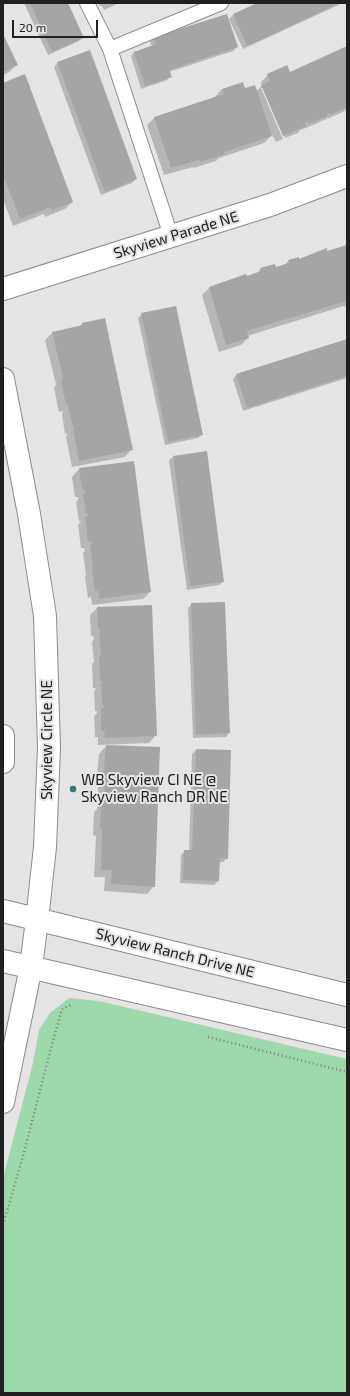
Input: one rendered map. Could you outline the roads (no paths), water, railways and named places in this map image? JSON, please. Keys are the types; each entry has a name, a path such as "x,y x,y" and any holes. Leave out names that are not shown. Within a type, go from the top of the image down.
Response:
{"street":[{"name":"Skyview Parade NE","path":"3,289 270,205 347,176"},
{"name":"Skyview Circle NE","path":"3,379 29,514 45,616 49,748 46,847 37,920 30,967 3,1102"},
{"path":"3,736 3,762"},
{"name":"Skyview Ranch Drive NE","path":"3,911 347,995"},
{"path":"3,961 347,1040"}],"lane":[{"path":"87,3 110,49 171,236"},
{"path":"110,49 221,3"}],"place":[{"name":"WB Skyview CI NE @ Skyview Ranch DR NE","path":"73,789"}]}
